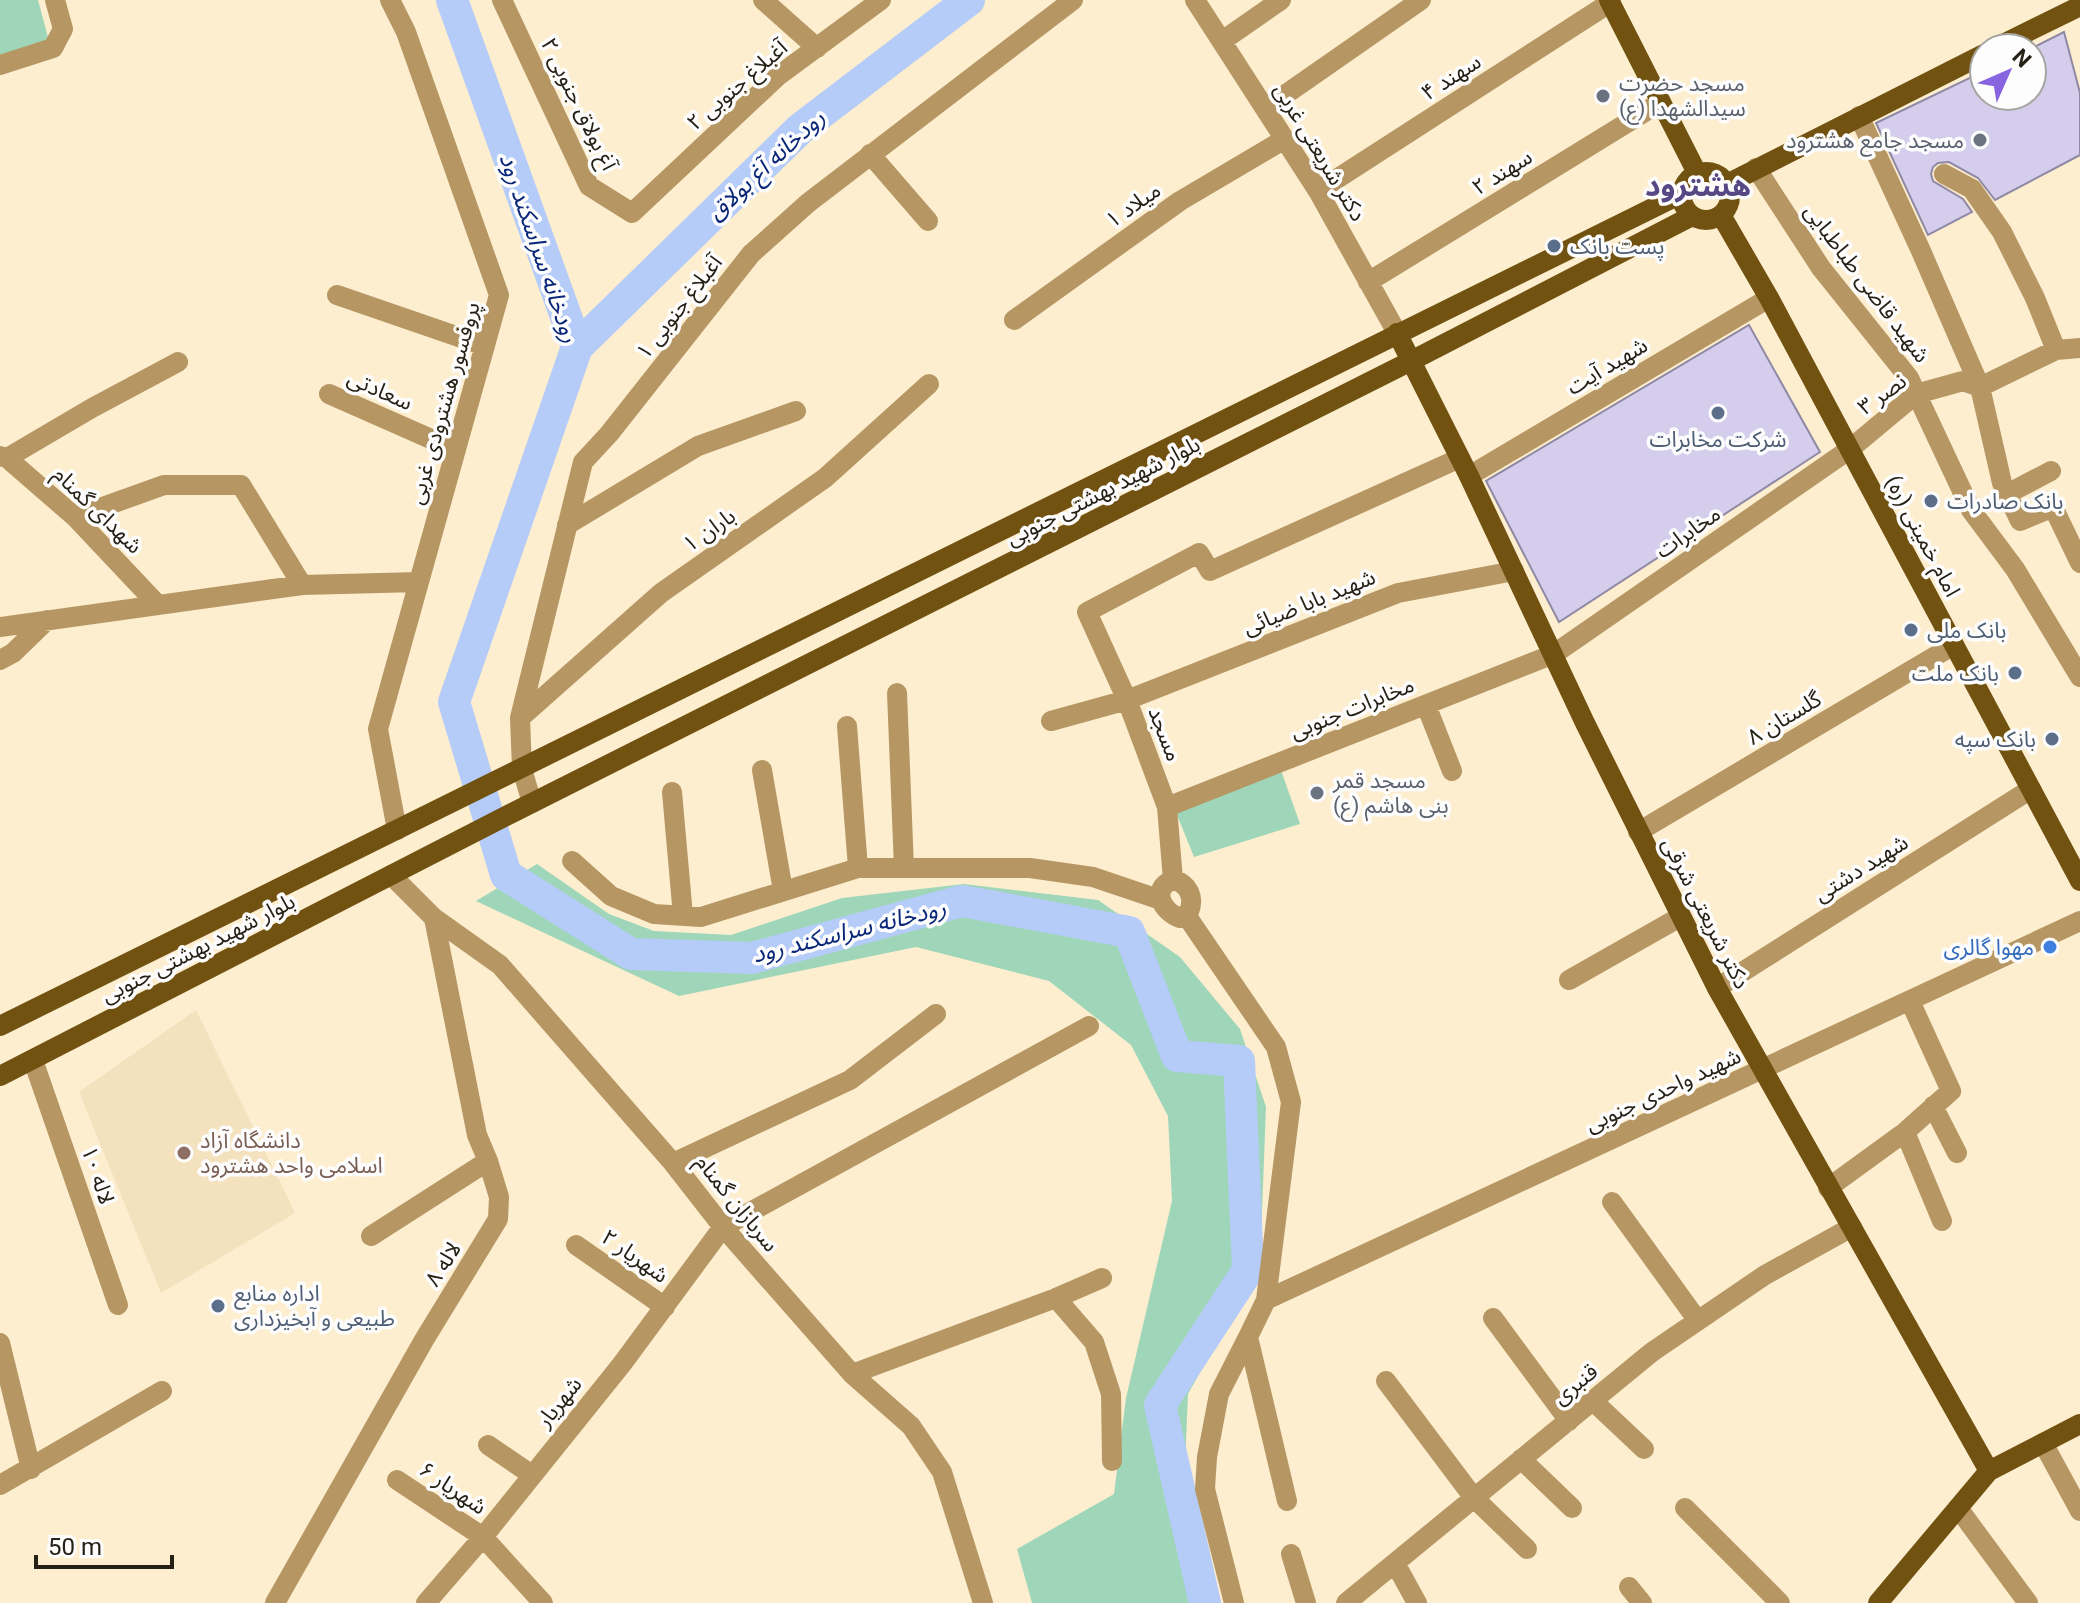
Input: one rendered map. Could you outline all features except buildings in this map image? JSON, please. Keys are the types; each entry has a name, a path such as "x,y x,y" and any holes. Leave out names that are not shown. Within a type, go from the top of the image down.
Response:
{"main road":[{"path":"1610,1 1697,173"},
{"path":"2028,32 2080,7"},
{"path":"1727,184 1968,62"},
{"path":"1697,173 1717,174 1727,184 1730,198 1721,215 1706,220 1692,216 1683,206 1681,194 1686,181 1697,173"},
{"name":"بلوار شهید بهشتی جنوبی","path":"0,1026 1681,194"},
{"name":"امام خمینی (ره)","path":"1721,215 1769,298 2080,881"},
{"name":"بلوار شهید بهشتی جنوبی","path":"0,1076 512,813 1056,542 1692,216"},
{"name":"دکتر شریعتی شرقی","path":"1397,333 1680,917 1747,1044 1989,1471"},
{"path":"1878,1603 1989,1471 2080,1424"}],"street":[{"path":"0,65 53,48 63,29 55,0"},
{"name":"پروفسور هشترودی غربی","path":"390,0 406,32 499,295 378,729 401,828"},
{"name":"آغ بولاق جنوبی ۲","path":"502,0 589,186 632,213"},
{"path":"763,0 817,48"},
{"name":"آغبلاغ جنوبی ۲","path":"632,213 778,76 881,0"},
{"name":"آغبلاغ جنوبی ۱","path":"532,803 522,769 520,718 583,462 609,434 751,254 870,154 1073,0"},
{"name":"دکتر شریعتی غربی","path":"1195,0 1318,191 1397,333"},
{"path":"1222,41 1281,0"},
{"path":"1266,108 1421,0"},
{"path":"2076,0 2080,7"},
{"name":"سهند ۴","path":"1318,191 1610,1"},
{"name":"سهند ۲","path":"1368,282 1661,102"},
{"path":"1859,116 1980,387 2002,483 2015,509"},
{"name":"میلاد ۱","path":"1014,320 1180,201 1285,139"},
{"path":"870,154 928,221"},
{"name":"شهید قاضی طباطبایی","path":"1756,168 1821,268 1909,378 1971,510 2015,569 2080,677"},
{"path":"1944,174 1972,189 2002,232 2035,298 2056,350"},
{"path":"337,295 485,346"},
{"name":"شهید آیت","path":"1087,612 1199,553 1210,571 1464,467 1769,298"},
{"name":"نصر ۳","path":"1850,449 1916,394 1963,381 1980,387 2056,350 2080,348"},
{"path":"3,457 178,362"},
{"name":"باران ۱","path":"520,718 661,593 825,478 929,384"},
{"name":"سعادتی","path":"329,394 456,450"},
{"path":"567,525 698,446 796,411"},
{"name":"مخابرات","path":"1554,654 1850,449"},
{"name":"شهدای گمنام","path":"3,457 75,517 158,605"},
{"path":"1986,530 2015,509 2051,471"},
{"path":"75,517 164,485 241,485 302,585"},
{"path":"2015,509 2055,511 2080,563"},
{"name":"شهيد بابا ضيائی","path":"1051,721 1127,700 1398,593 1514,571"},
{"path":"0,627 302,585 419,582"},
{"name":"مسجد","path":"1087,612 1127,700 1167,807 1173,880"},
{"path":"0,660 13,653 47,620"},
{"name":"گلستان ۸","path":"1638,832 1954,645"},
{"name":"مخابرات جنوبی","path":"1167,807 1554,654"},
{"path":"897,693 904,868"},
{"path":"1426,705 1452,771"},
{"path":"847,726 858,868"},
{"path":"762,770 783,891"},
{"name":"شهید دشتی","path":"1717,988 2031,789"},
{"path":"672,792 683,916"},
{"path":"572,861 611,896 654,914 683,916 701,917 858,868 1030,868 1093,877 1161,900"},
{"name":"سربازان گمنام","path":"391,875 434,918 500,965 852,1374 911,1426 942,1472 983,1603"},
{"path":"1173,880 1181,882 1189,892 1191,906 1180,918 1170,914 1161,900 1163,886 1173,880"},
{"path":"1186,915 1276,1047 1291,1102 1266,1300 1219,1394 1207,1457 1205,1489 1234,1603"},
{"path":"1569,980 1680,917"},
{"name":"لاله ۸","path":"275,1603 424,1340 498,1219 499,1197 477,1135 434,918"},
{"name":"شهید واحدی جنوبی","path":"1266,1300 2080,921"},
{"path":"1828,1188 1905,1132 1951,1091 1910,1001"},
{"path":"673,1163 850,1080 936,1014"},
{"path":"723,1227 1089,1026"},
{"name":"لاله ۱۰","path":"33,1060 118,1305"},
{"path":"1933,1106 1957,1153"},
{"path":"1905,1132 1942,1221"},
{"path":"371,1236 488,1161"},
{"path":"1612,1202 1698,1321"},
{"name":"شهریار","path":"426,1603 483,1537 665,1307 723,1227"},
{"name":"قنبری","path":"1346,1603 1652,1352 1765,1275 1852,1227"},
{"name":"شهریار ۲","path":"576,1245 665,1307"},
{"path":"852,1374 1102,1278"},
{"path":"1056,1298 1094,1342 1111,1394 1112,1461"},
{"path":"1493,1318 1569,1421"},
{"path":"1248,1337 1287,1501"},
{"path":"0,1343 31,1469"},
{"path":"1386,1381 1474,1498 1527,1549"},
{"path":"0,1485 162,1391"},
{"path":"1593,1401 1644,1449"},
{"path":"2043,1443 2080,1511"},
{"path":"488,1445 532,1475"},
{"path":"1521,1459 1572,1508"},
{"name":"شهریار ۶","path":"397,1480 483,1537 543,1603"},
{"path":"1685,1508 1780,1603"},
{"path":"1958,1508 2028,1603"},
{"path":"1291,1554 1306,1603"},
{"path":"1395,1563 1417,1603"}],"shaded area":[{"name":"دانشگاه آزاد اسلامی واحد هشترود","path":"196,1010 295,1213 161,1293 79,1092"}],"green space":[{"path":"0,0 38,0 49,41 0,55"},
{"path":"1281,770 1300,824 1194,857 1175,810"},
{"path":"537,864 609,914 654,931 731,935 842,898 964,884 1098,900 1180,957 1240,1029 1266,1107 1260,1265 1188,1394 1185,1465 1214,1603 1032,1603 1017,1549 1114,1494 1126,1398 1172,1201 1168,1116 1131,1045 1049,981 916,947 679,996 476,901"}],"waterway":[{"name":"رودخانه سراسکند رود","path":"452,0 577,347 454,702 506,875 631,954 752,958 962,901 1129,932 1177,1056 1239,1061 1248,1270 1160,1405 1205,1603"},
{"name":"رودخانه آغ بولاق","path":"577,347 800,129 969,0"}],"place":[{"name":"مسجد حضرت سیدالشهدا (ع)","path":"1603,96"},
{"name":"مسجد جامع هشترود","path":"1980,140"},
{"name":"پست بانک","path":"1554,246"},
{"name":"شرکت مخابرات","path":"1718,413"},
{"name":"بانک صادرات","path":"1931,501"},
{"name":"بانک ملی","path":"1911,630"},
{"name":"بانک ملت","path":"2015,673"},
{"name":"بانک سپه","path":"2052,739"},
{"name":"مسجد قمر بنی هاشم (ع)","path":"1317,793"},
{"name":"مهوا گالری","path":"2050,947"},
{"name":"دانشگاه آزاد اسلامی واحد هشترود","path":"184,1153"},
{"name":"اداره منابع طبیعی و آبخیزداری","path":"218,1306"}],"district":[{"name":"هشترود","path":"1698,185"}]}
